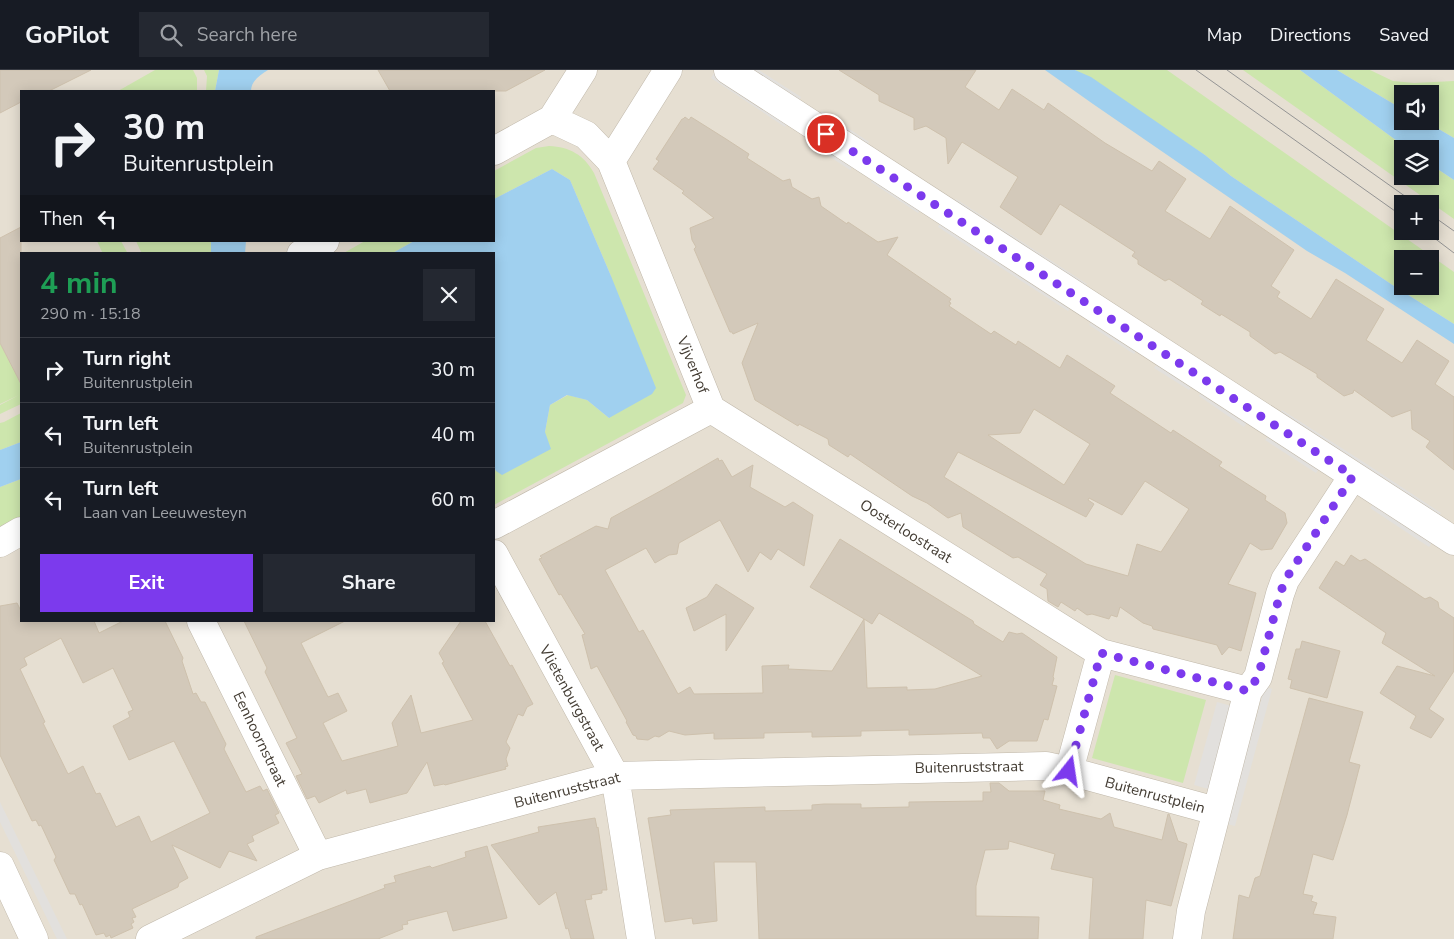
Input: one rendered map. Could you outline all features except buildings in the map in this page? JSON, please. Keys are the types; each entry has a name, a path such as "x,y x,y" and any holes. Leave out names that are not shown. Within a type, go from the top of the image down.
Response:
{"street":[{"path":"495,150 552,119 583,70"},
{"path":"611,161 668,70"},
{"path":"728,70 1454,541"},
{"name":"Vijverhof","path":"495,524 711,409 611,161 586,135 552,119"},
{"path":"305,252 323,242"},
{"name":"Oosterloostraat","path":"711,409 1101,653"},
{"name":"Buitenrustplein","path":"1187,939 1191,911 1248,691 1258,677 1285,580 1353,476"},
{"path":"0,543 20,532"},
{"name":"Vlietenburgstraat","path":"495,556 614,776 641,939"},
{"name":"Eenhoornstraat","path":"201,622 318,856"},
{"path":"1069,771 1101,653 1248,691"},
{"name":"Buitenruststraat","path":"150,939 318,856 614,776 1046,766 1069,771"},
{"name":"Buitenrustplein","path":"1069,771 1216,811"},
{"path":"0,866 34,939"}],"shaded area":[{"path":"0,70 1454,70 1454,939 0,939"},
{"path":"747,70 759,70 801,97 798,103"},
{"path":"714,73 789,121 785,127 711,78"},
{"path":"822,111 869,142 865,147 818,117"},
{"path":"813,137 854,164 850,170 809,143"},
{"path":"874,177 922,208 918,213 871,182"},
{"path":"956,199 1087,284 1083,289 952,204"},
{"path":"941,221 1072,306 1068,311 938,227"},
{"path":"1092,320 1138,349 1134,354 1089,325"},
{"path":"1158,362 1193,384 1189,390 1154,368"},
{"path":"1202,391 1248,421 1244,427 1199,396"},
{"path":"1282,410 1441,513 1437,519 1278,415"},
{"path":"1269,435 1320,467 1316,473 1265,440"},
{"path":"1374,503 1433,541 1429,547 1370,508"},
{"path":"1265,686 1272,689 1235,826 1227,824"},
{"path":"1217,702 1235,707 1212,790 1194,785"},
{"path":"0,802 67,939 57,939 0,822"}],"green space":[{"path":"155,70 193,70 197,78 197,90 120,90"},
{"path":"204,70 219,70 215,90 206,90 207,76"},
{"path":"1075,70 1167,70 1394,230 1394,240 1409,240 1423,250 1394,250 1394,286 1231,176 1205,155"},
{"path":"1243,70 1300,70 1396,140 1394,140 1394,177"},
{"path":"1337,70 1370,70 1393,81 1414,83 1454,81 1454,138 1439,129 1439,85 1394,85 1394,104"},
{"path":"549,146 570,150 586,161 594,173 686,395 683,403 495,504 495,469 496,471 545,432 550,405 568,395 587,400 609,418 611,276 570,180 552,169 495,198 495,170 536,148"},
{"path":"1439,170 1454,180 1454,219 1439,208 1439,195 1420,195 1406,185 1439,185"},
{"path":"97,242 122,242 127,252 102,252"},
{"path":"136,242 211,242 211,252 141,252"},
{"path":"363,242 412,242 395,252 346,252"},
{"path":"1439,261 1454,272 1454,324 1408,295 1439,295"},
{"path":"0,343 20,382 20,404 0,414 0,405 19,395 0,404"},
{"path":"20,414 20,442 0,450 0,423"},
{"path":"20,479 20,519 0,529 0,487"},
{"path":"1115,675 1206,700 1183,783 1092,758"}],"water":[{"path":"219,70 268,70 254,81 251,90 215,90"},
{"path":"1045,70 1075,70 1091,77 1205,155 1231,176 1394,286 1394,295 1408,295 1454,324 1454,344 1345,273 1307,251"},
{"path":"1300,70 1337,70 1394,104 1394,130 1439,129 1454,138 1454,180 1439,170 1439,140 1396,140"},
{"path":"552,169 570,180 656,388 652,394 609,418 587,400 567,395 550,405 545,432 551,449 502,475 495,469 495,252 395,252 412,242 495,242 495,198"},
{"path":"211,242 246,242 245,252 211,252"},
{"path":"20,442 20,479 0,487 0,450"}],"tram line":[{"path":"1196,70 1394,210"},
{"path":"1227,70 1403,195"},
{"path":"1439,220 1454,231"},
{"path":"1437,240 1454,253"}],"route":[{"path":"826,134 1353,476 1285,580 1258,677 1248,691 1101,653 1069,771"}]}
